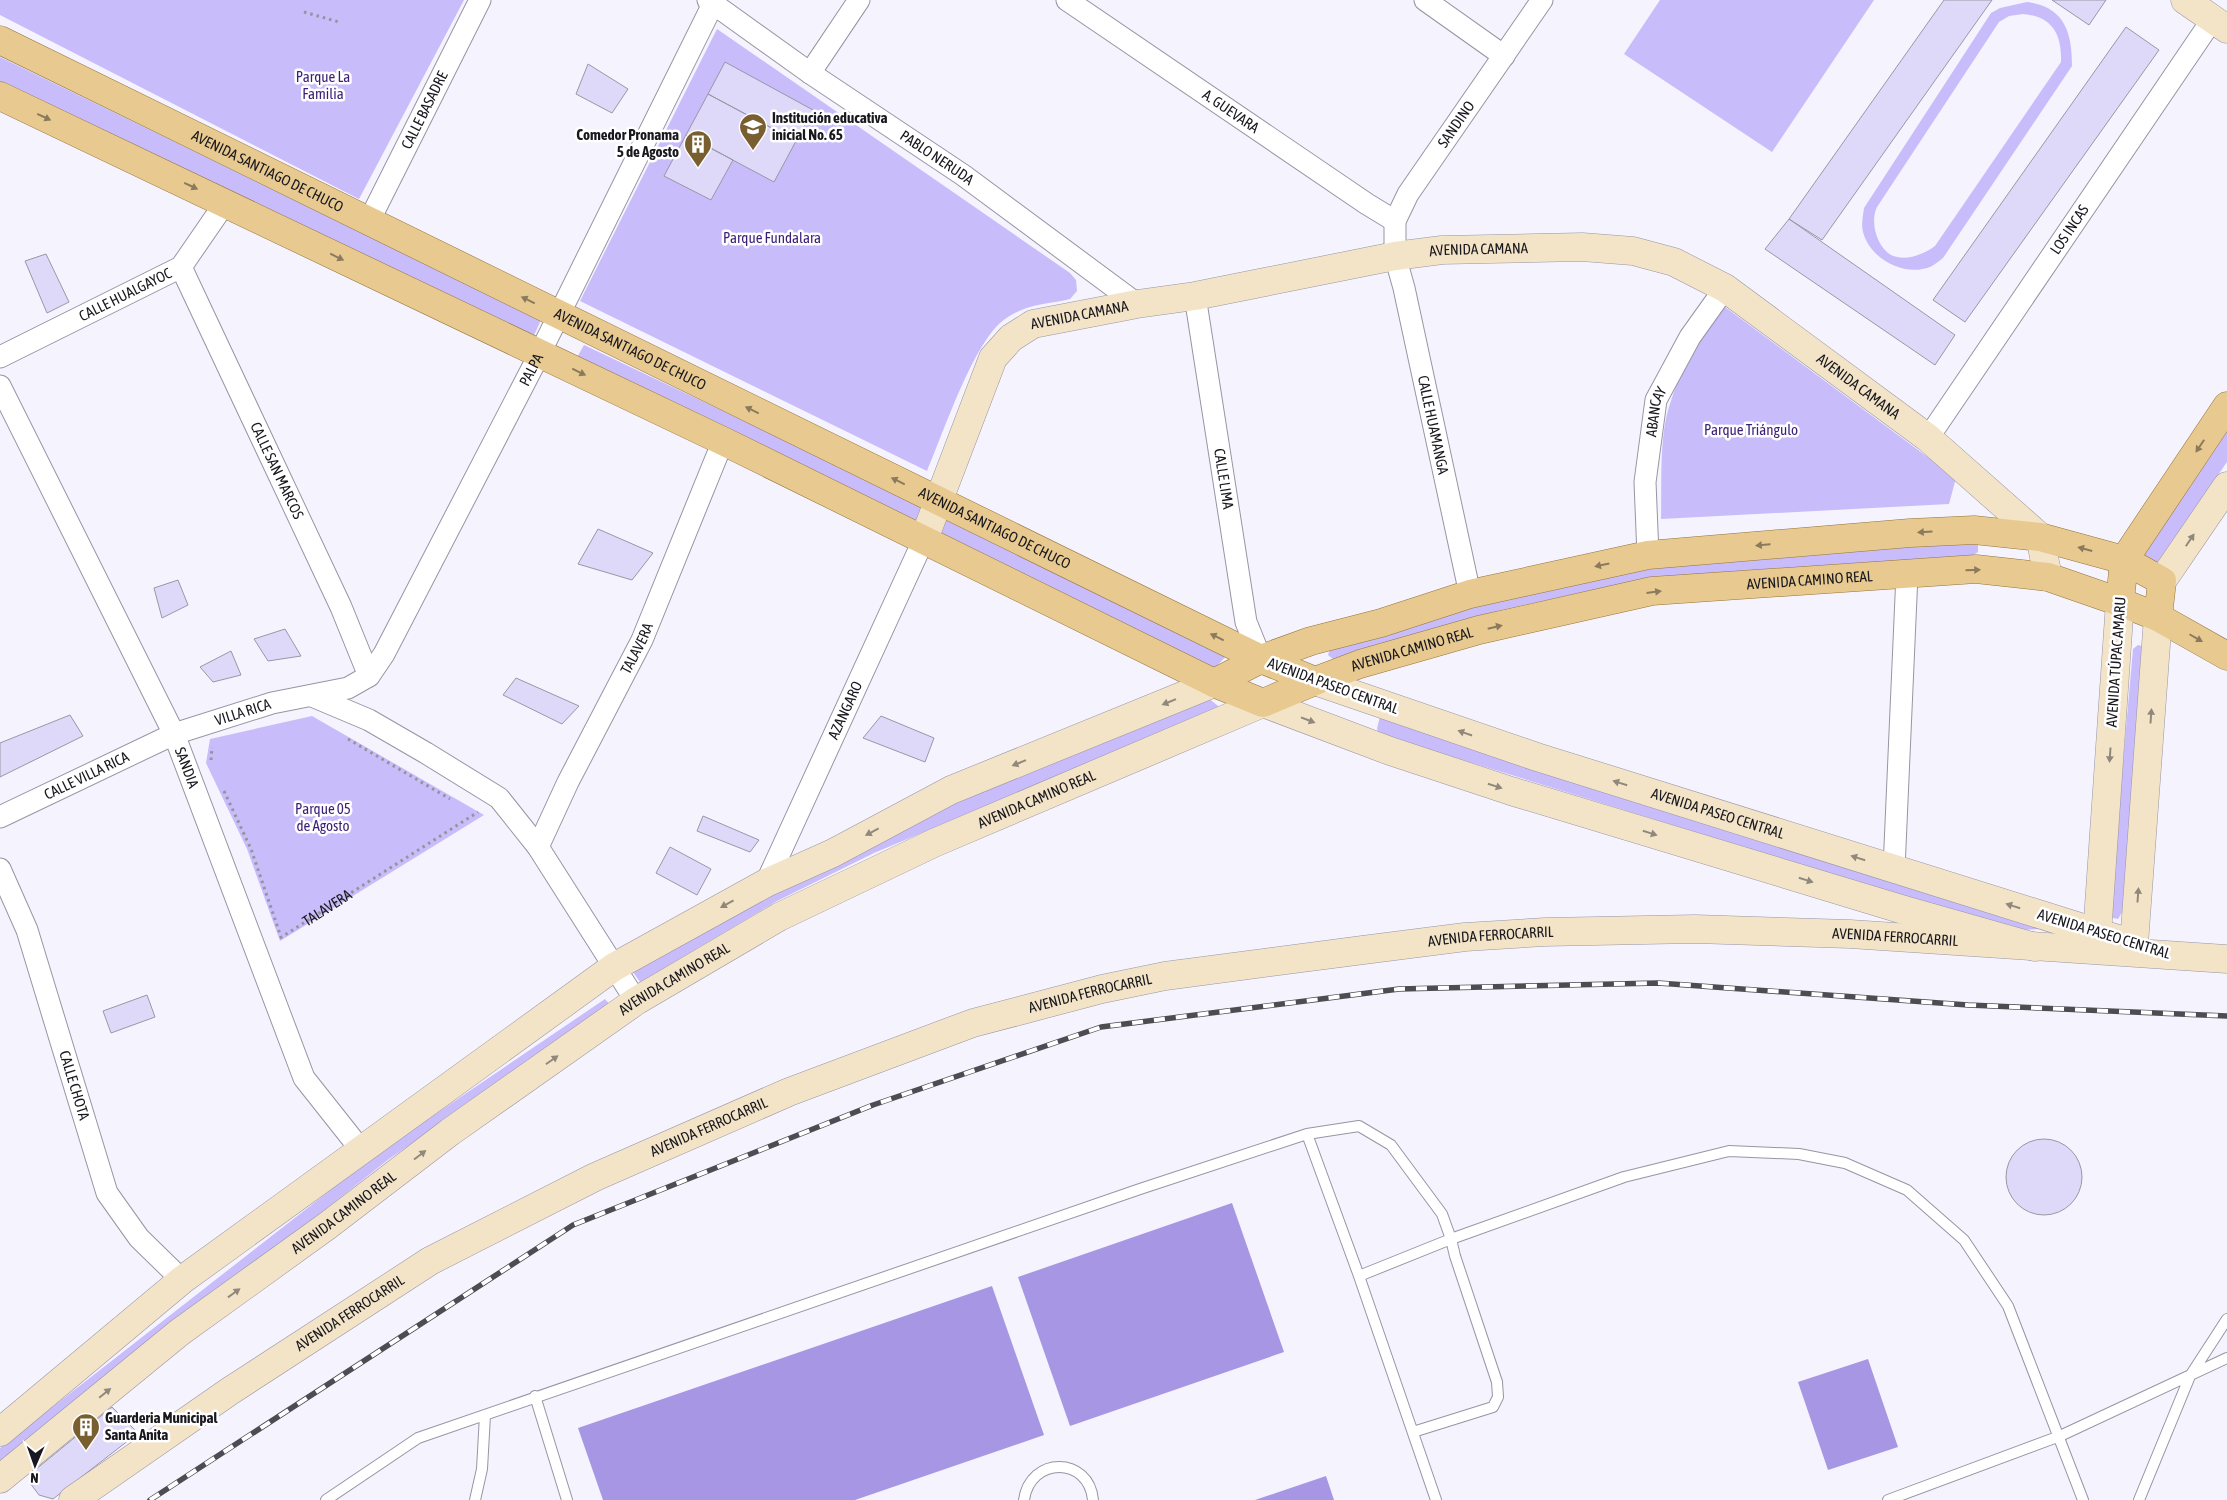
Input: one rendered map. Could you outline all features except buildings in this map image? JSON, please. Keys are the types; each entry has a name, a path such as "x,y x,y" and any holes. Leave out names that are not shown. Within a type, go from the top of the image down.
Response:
{"main road":[{"name":"AVENIDA SANTIAGO DE CHUCO","path":"0,40 1261,659"},
{"path":"0,96 723,441 1214,683 1263,703"},
{"name":"AVENIDA TÚPAC AMARU","path":"2120,602 2124,560 2227,406"},
{"path":"1214,683 1261,659 1311,641 1381,624 1470,594 1648,555 1910,533 1974,530 2040,537 2124,560 2162,581 2158,617"},
{"name":"AVENIDA CAMINO REAL","path":"1263,703 1360,664 1479,630 1652,591 1976,569 2048,577 2158,617 2227,656"},
{"name":"AVENIDA PASEO CENTRAL","path":"1261,659 1315,681"}],"street":[{"name":"CALLE BASADRE","path":"368,221 480,0"},
{"path":"810,73 860,0"},
{"name":"A. GUEVARA","path":"1067,0 1367,204 1395,221"},
{"path":"1425,0 1504,56"},
{"name":"SANDINO","path":"1395,256 1395,221 1408,194 1542,0"},
{"path":"2185,0 2220,24"},
{"name":"PABLO NERUDA","path":"710,2 810,73 964,175 1137,304"},
{"name":"PALPA","path":"312,696 348,688 369,676 384,654 540,353 710,2"},
{"name":"LOS INCAS","path":"1928,438 2220,24"},
{"name":"CALLE HUALGAYOC","path":"0,357 181,267 225,203"},
{"name":"AVENIDA CAMANA","path":"924,539 993,358 1011,338 1033,324 1137,304 1195,296 1395,256 1442,250 1562,247 1633,251 1674,262 1725,288 1928,438 2040,537"},
{"name":"CALLE HUAMANGA","path":"1395,256 1404,288 1470,594"},
{"name":"CALLE SAN MARCOS","path":"181,267 341,607 369,676"},
{"name":"ABANCAY","path":"1648,555 1645,482 1656,400 1690,337 1725,288"},
{"name":"CALLE LIMA","path":"1195,296 1246,622 1261,659"},
{"name":"SANDIA","path":"0,386 174,734 304,1078 361,1150"},
{"name":"TALAVERA","path":"538,847 568,782 642,640 723,441"},
{"path":"2162,581 2227,486"},
{"path":"2040,537 2048,577"},
{"name":"AZANGARO","path":"766,882 924,539"},
{"path":"1894,869 1907,574"},
{"name":"AVENIDA TÚPAC AMARU","path":"2096,941 2120,602"},
{"path":"2134,944 2158,617"},
{"name":"AVENIDA PASEO CENTRAL","path":"1315,681 1537,757 1894,869 2096,941 2134,944 2177,957"},
{"path":"3,1423 182,1280 614,967 766,882 833,853 951,790 1214,683"},
{"path":"312,696 369,720 499,798 538,847 636,1000"},
{"name":"VILLA RICA","path":"174,734 272,703 312,696"},
{"path":"1263,703 1390,751 1511,791 1904,910 2035,947"},
{"name":"AVENIDA CAMINO REAL","path":"0,1479 180,1332 327,1226 450,1132 636,1000 779,917 934,843 1263,703"},
{"name":"CALLE VILLA RICA","path":"0,818 174,734"},
{"name":"CALLE CHOTA","path":"0,869 26,930 106,1193 139,1238 182,1280"},
{"name":"AVENIDA FERROCARRIL","path":"74,1500 230,1391 430,1261 595,1177 789,1092 973,1023 1102,989 1165,976 1465,937 1545,932 1695,929 1850,934 2035,947 2096,941 2177,957 2227,959"}],"lane":[{"path":"326,1500 418,1438 1140,1188 1307,1134 1359,1126 1391,1145 1442,1214 1452,1239 1455,1256 1497,1382 1498,1397 1493,1407 1413,1432"},
{"path":"1307,1134 1359,1276 1436,1500"},
{"path":"1359,1276 1452,1239 1624,1177 1729,1151 1799,1154 1845,1163 1907,1190 1964,1240 2008,1306 2060,1436 2083,1500"},
{"path":"2139,1500 2190,1376 2227,1319"},
{"path":"1888,1500 2060,1436 2227,1358"},
{"path":"536,1396 567,1500"},
{"path":"475,1500 482,1469 484,1415"},
{"path":"1024,1500 1026,1488 1041,1471 1052,1467 1064,1467 1075,1471 1084,1478 1090,1487 1093,1500"}],"path":[{"path":"304,12 339,22"},
{"path":"345,738 451,800"},
{"path":"211,763 214,740"},
{"path":"223,789 251,850 281,937"},
{"name":"TALAVERA","path":"257,954 499,798"},
{"path":"467,809 475,814"}],"green space":[{"name":"Parque La Familia","path":"0,0 464,0 359,199 0,15"},
{"path":"1660,0 1874,0 1772,152 1624,54"},
{"path":"2027,2 2050,9 2064,23 2068,33 2072,66 1943,258 1930,267 1910,270 1889,263 1880,258 1867,242 1862,226 1864,208 1991,13 2000,8","holes":["2033,15 2041,18 2053,28 2060,43 2061,62 1935,246 1926,252 1909,257 1903,258 1891,255 1878,240 1874,226 1877,207 1999,22 2009,16"]},
{"name":"Parque Fundalara","path":"717,29 1070,273 1076,280 1077,291 1070,299 1021,310 1005,319 993,330 982,346 960,389 927,471 580,301"},
{"path":"0,57 541,320 531,342 0,84"},
{"name":"Parque Triángulo","path":"1721,304 1956,478 1949,504 1661,519 1662,448 1669,407 1685,366"},
{"path":"584,345 1230,652 1213,670 575,361"},
{"path":"2227,419 2227,462 2157,563 2147,565 2138,548"},
{"path":"1973,540 1978,544 1978,552 1972,556 1658,580 1588,591 1501,610 1334,660 1328,655 1330,649 1512,596 1661,564"},
{"path":"2138,645 2145,647 2124,909 2118,919 2113,918 2110,911 2133,649"},
{"path":"1207,697 1223,710 874,853 777,901 640,982 633,972 857,844"},
{"name":"Parque 05 de Agosto","path":"312,716 484,815 280,941 247,849 206,763 210,739"},
{"path":"1380,716 2040,922 2039,929 2025,930 1873,887 1379,734 1377,729"},
{"path":"605,999 612,1007 389,1159 0,1466 0,1448 378,1153"}],"shaded area":[{"path":"1232,1203 1284,1352 1070,1426 1018,1277"},
{"path":"992,1286 1044,1435 855,1500 603,1500 578,1428"},
{"path":"1868,1359 1898,1447 1828,1470 1798,1382"},
{"path":"1326,1476 1334,1500 1255,1500"}],"railway":[{"path":"150,1500 573,1225 873,1105 1101,1027 1399,989 1658,983 1968,1005 2227,1016"}],"place":[{"name":"Institución educativa inicial No. 65","path":"753,151"},
{"name":"Comedor Pronama 5 de Agosto","path":"698,168"},
{"name":"Guarderia Municipal Santa Anita","path":"86,1451"}]}
